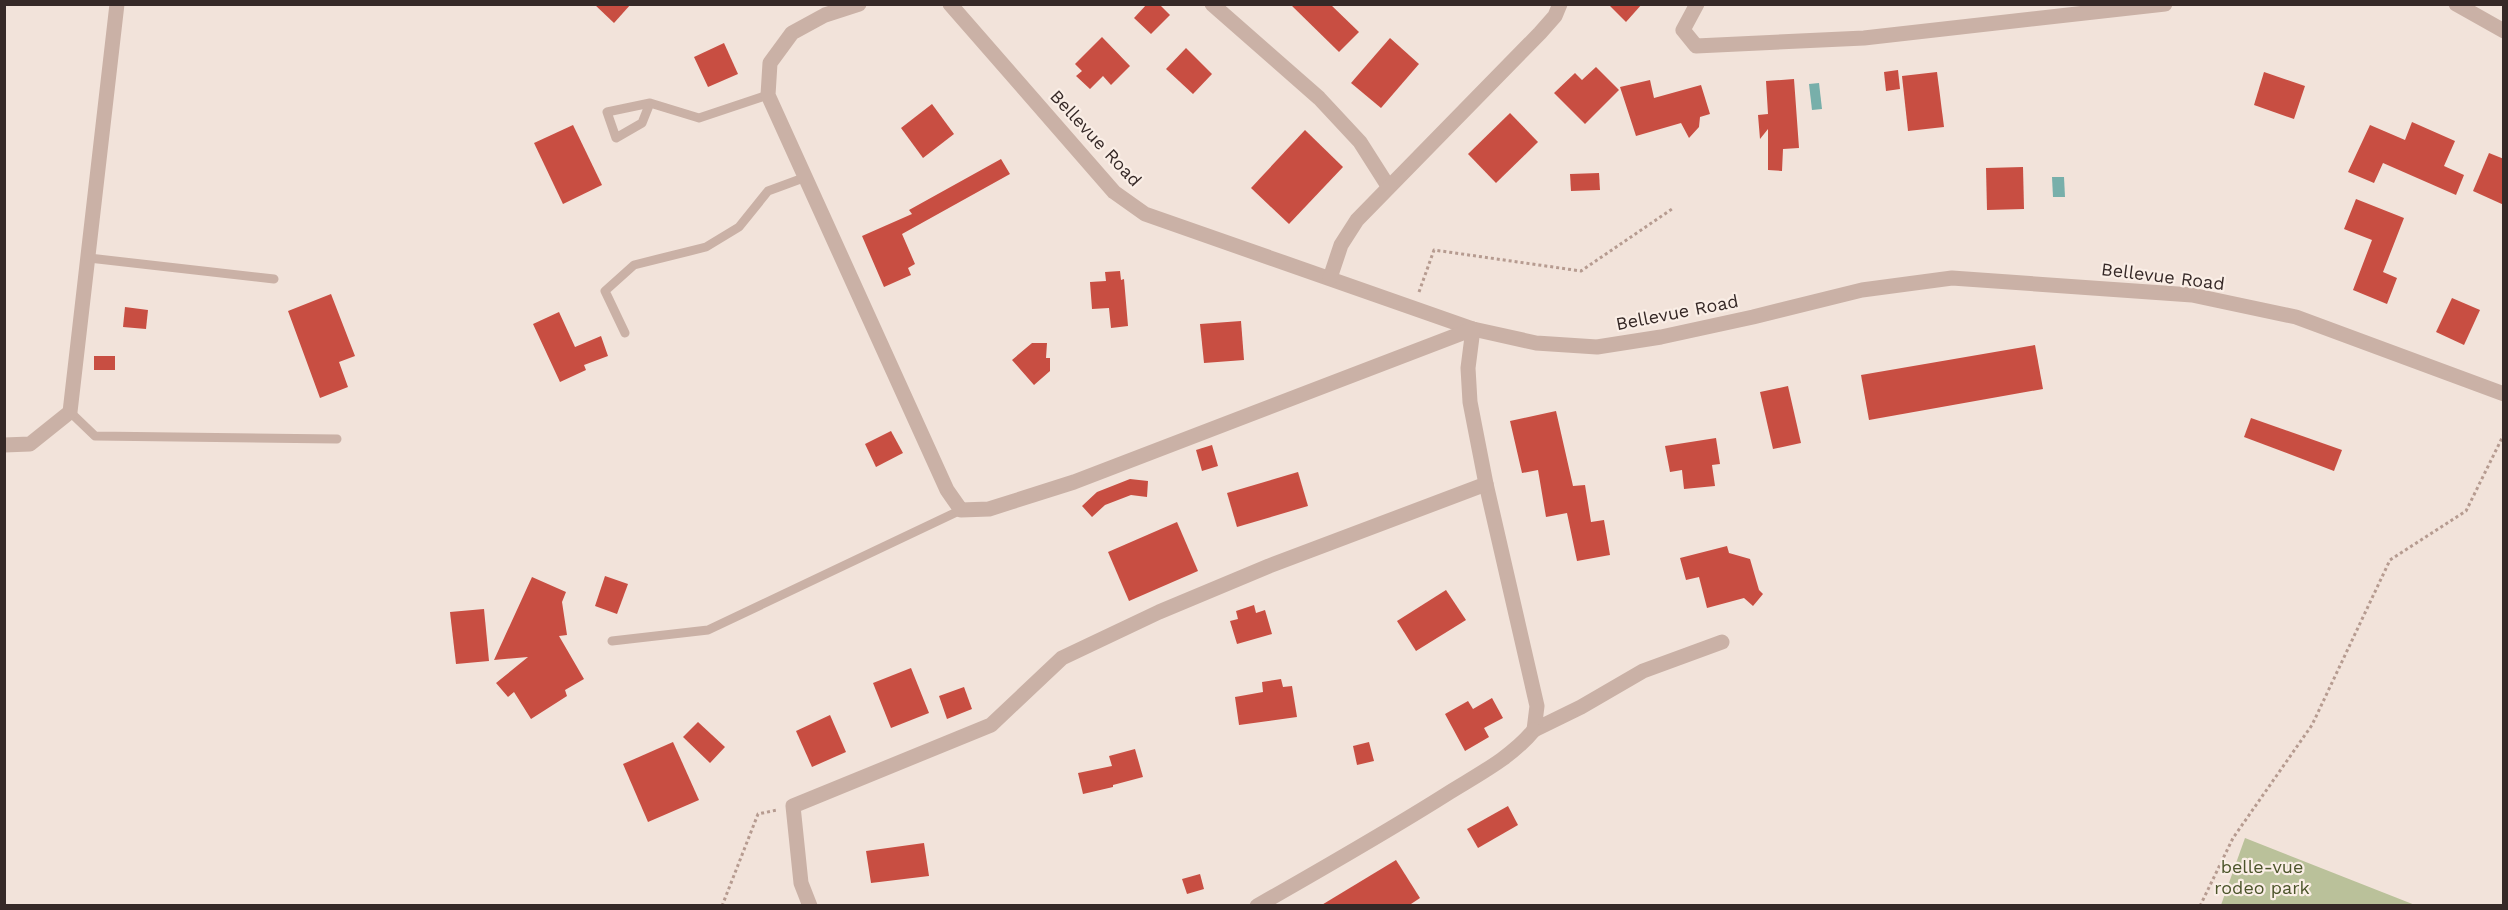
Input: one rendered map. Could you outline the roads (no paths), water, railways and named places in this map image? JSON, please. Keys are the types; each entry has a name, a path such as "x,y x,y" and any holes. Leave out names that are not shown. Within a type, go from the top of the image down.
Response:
{"street":[{"path":"4,445 30,444 70,412 117,4"},
{"path":"859,4 825,15 792,33 770,63 768,95 947,490 961,510 989,509 1074,482 1473,329 1468,368 1470,402 1486,484 1537,706 1534,730"},
{"name":"Bellevue Road","path":"950,4 1114,192 1145,214 1473,329 1536,343 1597,347 1661,337 1862,290 1953,278 2192,296 2296,317 2504,394"},
{"path":"1212,4 1319,98 1360,142 1389,186"},
{"path":"1330,278 1341,245 1357,220 1540,33 1555,16 1560,4"},
{"path":"1697,4 1683,30 1696,46 1864,38 2165,4"},
{"path":"2456,4 2504,31"},
{"path":"810,906 801,883 793,806 992,725 1062,658 1159,612 1269,566 1486,484"},
{"path":"1257,906 1365,846 1444,796 1522,745 1534,730 1581,707 1643,671 1722,642"}],"lane":[{"path":"650,103 642,123 616,138 607,112 650,103 699,118 768,95"},
{"path":"625,333 605,291 634,265 705,248 739,227 768,191 806,177"},
{"path":"89,258 274,279"},
{"path":"70,412 95,436 337,439"},
{"path":"612,641 708,630 961,510"}],"water":[{"path":"1819,83 1822,109 1812,110 1809,84"},
{"path":"2052,177 2064,177 2065,197 2053,197"}],"park label":[{"name":"belle-vue rodeo park","path":"2262,876"}]}
